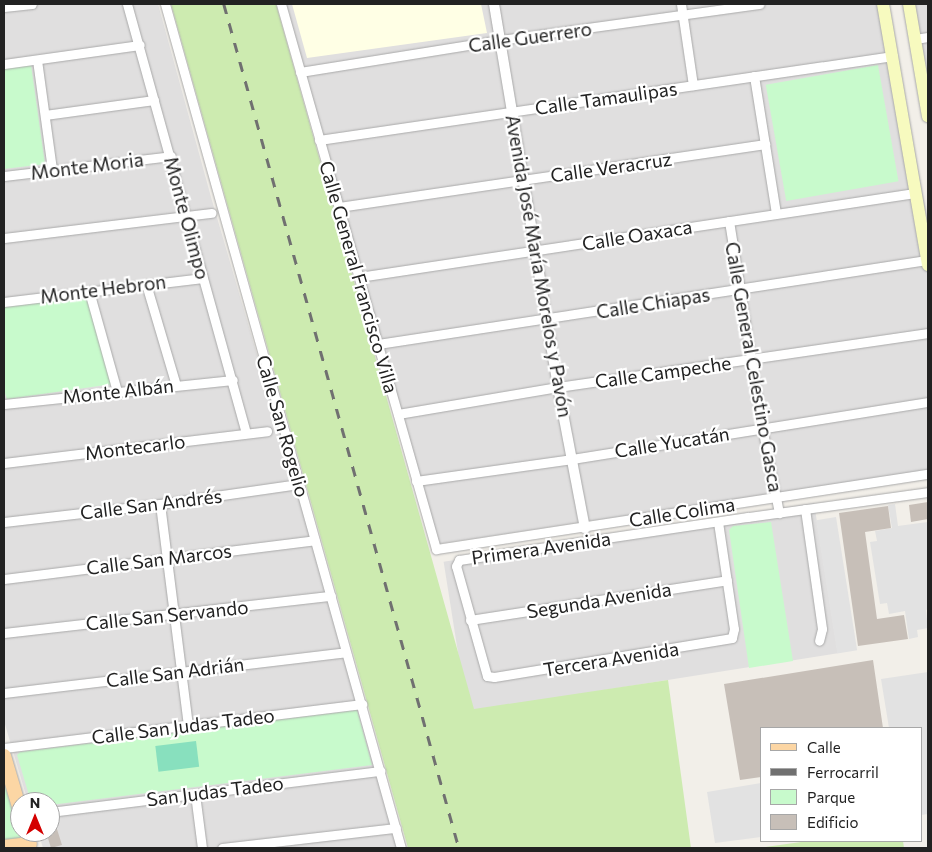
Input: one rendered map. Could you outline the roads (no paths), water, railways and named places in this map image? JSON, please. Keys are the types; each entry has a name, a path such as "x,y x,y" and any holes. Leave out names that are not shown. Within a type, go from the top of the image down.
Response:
{"main road":[{"path":"883,4 928,262"},
{"path":"909,4 928,116"},
{"path":"915,193 928,198"},
{"path":"4,756 15,792"},
{"path":"4,847 25,842"}],"street":[{"path":"4,7 32,4"},
{"name":"Monte Olimpo","path":"127,4 171,156 202,278 233,380 246,433"},
{"name":"Calle San Rogelio","path":"165,4 402,848"},
{"name":"Calle General Francisco Villa","path":"281,4 436,550"},
{"name":"Avenida José María Morelos y Pavón","path":"494,4 558,387 585,528"},
{"path":"681,4 693,85"},
{"name":"Calle Guerrero","path":"300,72 500,40 760,4"},
{"path":"915,39 928,37"},
{"path":"4,64 140,45"},
{"name":"Calle Tamaulipas","path":"319,140 893,56"},
{"path":"37,60 52,170"},
{"path":"754,76 776,213"},
{"path":"45,115 154,100"},
{"name":"Calle Veracruz","path":"339,207 765,144"},
{"name":"Monte Moria","path":"4,176 171,156"},
{"name":"Calle Oaxaca","path":"358,277 915,193"},
{"path":"4,238 211,213"},
{"name":"Calle General Celestino Gasca","path":"729,221 762,428 779,513"},
{"name":"Calle Chiapas","path":"378,344 928,262"},
{"name":"Monte Hebron","path":"4,302 202,278"},
{"path":"146,284 176,385"},
{"path":"89,291 117,391"},
{"name":"Calle Campeche","path":"398,414 558,387 928,333"},
{"name":"Monte Albán","path":"4,404 233,380"},
{"name":"Calle Yucatán","path":"416,481 572,459 928,402"},
{"name":"Montecarlo","path":"4,462 267,431"},
{"name":"Calle Colima","path":"436,550 928,474"},
{"name":"Calle San Andrés","path":"4,522 160,504 299,484"},
{"name":"Primera Avenida","path":"470,620 456,566 458,561 464,559 928,492"},
{"path":"160,504 165,558 188,725"},
{"path":"805,509 822,628 819,641"},
{"path":"718,522 727,580"},
{"name":"Calle San Marcos","path":"4,580 315,540"},
{"name":"Segunda Avenida","path":"470,620 727,580"},
{"name":"Tercera Avenida","path":"470,620 487,676 494,677 732,638 734,635 727,580"},
{"name":"Calle San Servando","path":"4,633 331,596"},
{"name":"Calle San Adrián","path":"4,693 346,652"},
{"name":"Calle San Judas Tadeo","path":"4,748 362,704"},
{"name":"San Judas Tadeo","path":"60,811 380,771"},
{"path":"195,794 202,848"},
{"path":"222,848 396,828"}],"railway":[{"path":"224,4 459,848"}]}
